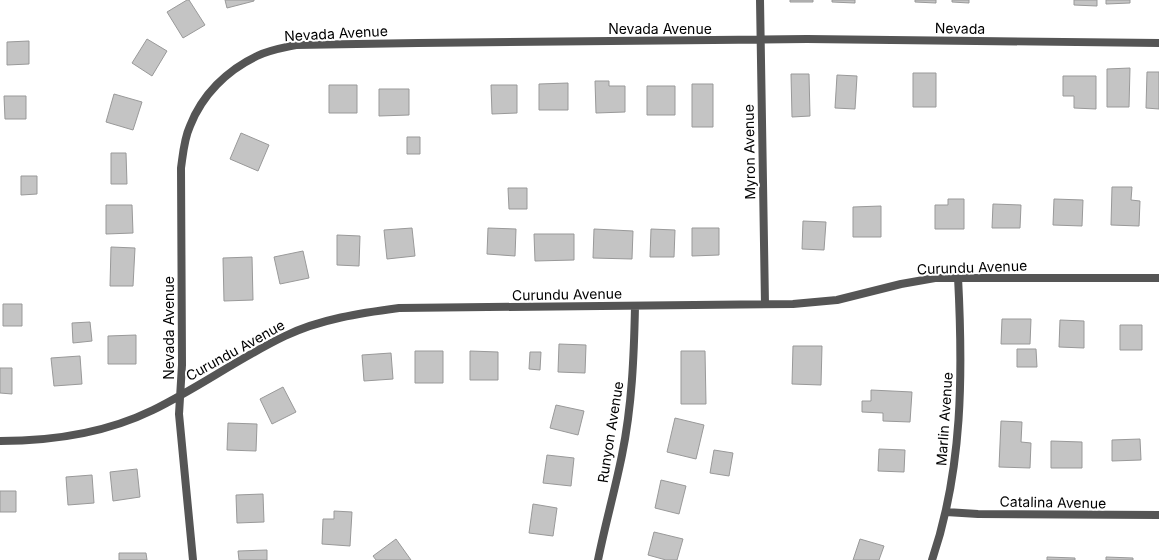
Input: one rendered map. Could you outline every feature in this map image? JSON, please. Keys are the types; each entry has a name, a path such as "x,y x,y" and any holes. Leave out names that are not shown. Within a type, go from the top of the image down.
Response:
{"street":[{"name":"Myron Avenue","path":"760,0 765,304"},
{"name":"Nevada","path":"760,40 1159,43"},
{"name":"Nevada Avenue","path":"193,560 179,414 182,365 181,168 184,146 190,126 200,106 214,87 232,71 257,55 276,49 296,46 418,42 760,40"},
{"name":"Marlin Avenue","path":"932,560 946,512 951,487 961,378 958,277"},
{"name":"Curundu Avenue","path":"0,441 26,441 81,434 118,424 152,411 217,373 286,336 316,324 360,313 399,308 793,304 837,300 901,284 935,278 1159,278"},
{"name":"Runyon Avenue","path":"598,560 622,455 629,411 634,360 635,306"},
{"name":"Catalina Avenue","path":"946,512 978,514 1159,515"}],"building":[{"path":"189,0 205,25 183,38 167,12"},
{"path":"225,0 254,0 254,1 227,8"},
{"path":"790,0 813,0 813,2 790,2"},
{"path":"832,0 855,0 855,3 832,2"},
{"path":"915,0 936,0 936,3 915,2"},
{"path":"952,0 969,0 969,3 952,2"},
{"path":"1074,0 1097,0 1097,6 1074,5"},
{"path":"1106,0 1130,0 1130,3 1106,4"},
{"path":"147,39 167,51 152,76 132,63"},
{"path":"29,41 29,64 7,65 7,42"},
{"path":"1130,68 1129,107 1107,107 1107,69"},
{"path":"1147,72 1159,72 1159,109 1146,108"},
{"path":"913,73 936,73 936,107 913,107"},
{"path":"791,74 809,74 810,116 792,117"},
{"path":"837,75 857,76 855,109 835,108"},
{"path":"1063,76 1096,76 1096,109 1074,108 1074,96 1063,96"},
{"path":"595,81 609,81 609,86 625,86 625,112 596,113"},
{"path":"568,83 568,110 539,110 539,84"},
{"path":"692,84 713,84 713,127 692,127"},
{"path":"329,85 357,85 357,113 329,113"},
{"path":"491,85 517,85 517,113 492,114"},
{"path":"647,86 675,86 675,115 647,115"},
{"path":"379,89 409,89 409,115 379,116"},
{"path":"114,94 142,102 133,130 106,122"},
{"path":"4,96 26,96 26,119 5,119"},
{"path":"241,133 269,145 258,171 230,159"},
{"path":"407,137 420,137 420,154 407,154"},
{"path":"111,153 126,153 127,184 111,184"},
{"path":"21,176 37,176 37,194 21,195"},
{"path":"1112,187 1132,187 1131,200 1140,201 1139,226 1111,225"},
{"path":"508,188 527,188 527,209 509,209"},
{"path":"948,199 964,199 964,229 935,229 935,205 948,205"},
{"path":"1054,199 1083,200 1082,226 1053,225"},
{"path":"993,204 1021,205 1020,228 992,228"},
{"path":"106,205 132,205 133,233 106,234"},
{"path":"881,206 881,237 853,237 853,207"},
{"path":"803,221 826,222 824,250 802,249"},
{"path":"412,228 415,256 387,259 384,230"},
{"path":"488,228 516,229 515,256 487,254"},
{"path":"692,228 719,228 719,255 692,256"},
{"path":"594,229 633,231 632,259 593,258"},
{"path":"651,229 675,230 674,257 650,257"},
{"path":"534,234 574,234 574,260 535,261"},
{"path":"337,235 360,236 359,266 337,265"},
{"path":"111,247 135,248 133,286 110,286"},
{"path":"303,251 309,278 280,284 274,257"},
{"path":"252,257 253,300 224,301 223,258"},
{"path":"3,304 22,304 22,326 3,326"},
{"path":"1002,319 1031,319 1030,344 1001,344"},
{"path":"1060,320 1084,321 1084,348 1059,347"},
{"path":"90,322 92,341 73,343 72,323"},
{"path":"1120,325 1142,325 1142,350 1120,350"},
{"path":"136,335 136,364 108,364 108,336"},
{"path":"559,344 586,345 585,373 558,372"},
{"path":"793,346 822,346 821,385 792,384"},
{"path":"1017,349 1036,349 1037,367 1017,367"},
{"path":"415,351 443,351 443,383 415,383"},
{"path":"470,351 498,352 498,380 470,380"},
{"path":"681,351 705,351 706,404 681,404"},
{"path":"530,352 541,352 540,370 529,369"},
{"path":"391,353 393,379 364,381 362,355"},
{"path":"80,356 82,384 54,386 51,358"},
{"path":"0,368 12,368 12,394 0,393"},
{"path":"283,387 296,412 272,424 260,399"},
{"path":"871,390 912,392 910,422 883,421 883,413 862,412 862,401 871,401"},
{"path":"556,405 584,411 578,435 550,428"},
{"path":"675,418 704,425 696,459 667,452"},
{"path":"1001,421 1022,422 1021,442 1031,443 1030,468 999,467"},
{"path":"228,423 257,424 256,451 227,450"},
{"path":"1140,439 1141,460 1112,461 1112,440"},
{"path":"1051,441 1082,442 1082,468 1051,468"},
{"path":"879,449 905,450 904,472 878,471"},
{"path":"714,450 733,453 729,476 710,473"},
{"path":"547,455 574,458 571,486 543,483"},
{"path":"137,469 140,497 113,501 110,472"},
{"path":"92,475 94,503 68,505 66,477"},
{"path":"661,480 686,486 679,514 655,508"},
{"path":"0,491 16,491 16,512 0,512"},
{"path":"263,494 264,522 237,523 236,495"},
{"path":"533,504 557,508 553,536 529,533"},
{"path":"334,511 352,512 350,546 322,544 323,519 334,519"},
{"path":"654,532 683,539 677,560 666,560 648,555"},
{"path":"396,539 411,560 376,560 373,556"},
{"path":"860,539 884,546 879,560 853,560"},
{"path":"267,550 267,560 239,560 238,551"},
{"path":"119,553 146,553 147,560 119,560"},
{"path":"1047,557 1075,558 1075,560 1047,560"},
{"path":"1106,557 1133,558 1133,560 1106,560"}]}
